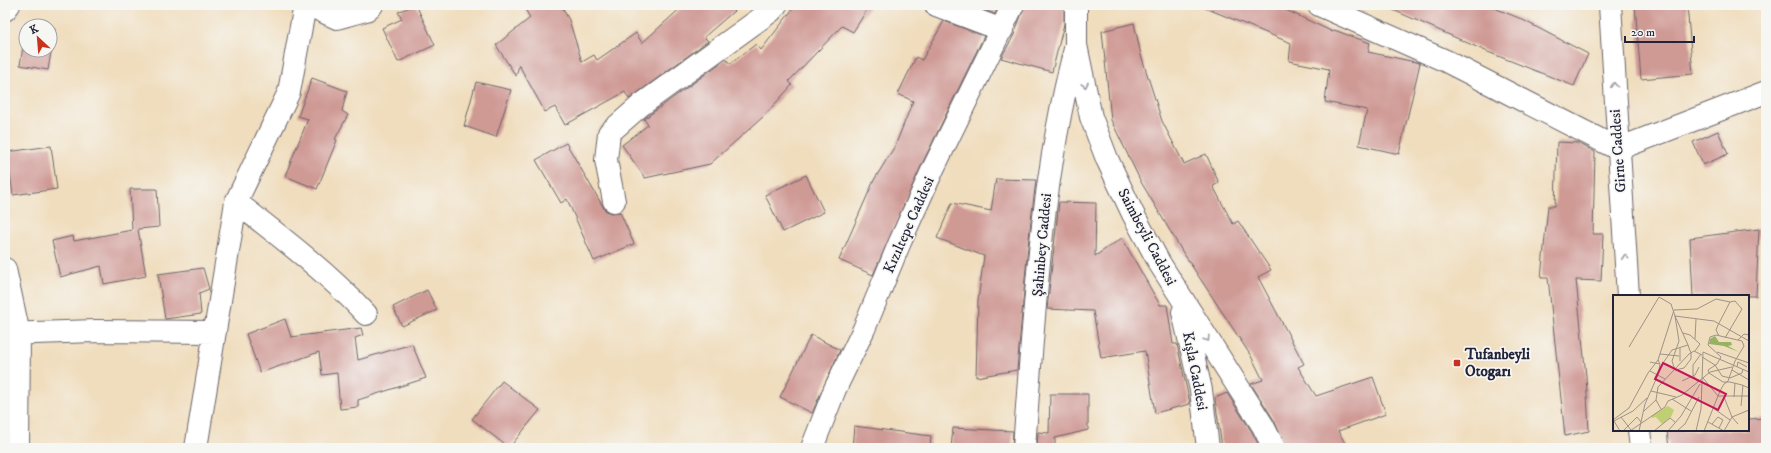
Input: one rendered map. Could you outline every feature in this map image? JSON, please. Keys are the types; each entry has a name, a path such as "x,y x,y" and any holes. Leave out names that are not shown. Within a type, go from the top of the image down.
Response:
{"street":[{"path":"196,448 236,202 290,92 305,5"},
{"path":"309,5 338,18 366,10 372,5"},
{"path":"614,201 606,160 609,133 641,105 771,11 776,5"},
{"path":"936,5 1002,30"},
{"name":"Kızıltepe Caddesi","path":"812,448 835,389 864,329 900,242 933,169 1014,5"},
{"name":"Saimbeyli Caddesi","path":"1076,5 1076,45 1091,116 1107,158 1133,214 1178,294 1262,426 1274,448"},
{"path":"1319,5 1446,61 1618,149 1765,93"},
{"name":"Girne Caddesi","path":"1610,5 1628,295"},
{"name":"Şahinbey Caddesi","path":"1024,448 1048,180 1061,101 1076,45"},
{"path":"236,202 300,252 346,293 366,314"},
{"path":"5,269 12,334 18,448"},
{"name":"Kışla Caddesi","path":"1178,294 1202,390 1208,448"},
{"path":"12,334 103,331 215,332"},
{"path":"1639,431 1641,448"}],"building":[{"path":"416,5 435,45 398,62 382,28 402,19 398,12"},
{"path":"523,5 561,5 569,20 582,62 594,55 597,60 636,33 642,43 684,5 741,5 704,37 708,41 629,99 625,92 565,125 555,107 545,112 519,65 516,76 496,45 530,18"},
{"path":"796,5 870,5 853,32 842,26 789,81 792,85 764,116 710,164 645,178 622,145 648,125 644,119 726,59 730,64 756,44 761,50"},
{"path":"971,5 999,5 995,14"},
{"path":"1025,5 1064,5 1064,24 1052,72 1001,58 1014,35"},
{"path":"1198,5 1286,5 1284,9 1333,32 1334,30 1370,43 1368,52 1420,63 1399,154 1359,145 1367,110 1325,102 1329,69 1289,61 1291,43"},
{"path":"1382,5 1487,5 1519,18 1588,54 1574,86 1488,52"},
{"path":"1635,5 1687,5 1693,74 1641,79"},
{"path":"944,21 984,36 922,164 873,275 839,260 874,180 895,146 913,101 898,94 916,57 922,60"},
{"path":"1134,23 1141,55 1162,121 1184,164 1206,154 1219,183 1213,186 1233,224 1238,221 1271,270 1258,277 1304,364 1298,367 1316,396 1373,377 1386,414 1338,431 1348,448 1286,448 1274,420 1251,384 1263,380 1251,356 1182,251 1141,182 1111,120 1102,31"},
{"path":"21,58 50,58 48,70 20,65"},
{"path":"312,78 347,91 342,111 348,115 335,139 337,140 317,189 285,176 308,119 298,116"},
{"path":"476,82 511,90 496,137 464,126"},
{"path":"1718,131 1728,154 1703,165 1693,142"},
{"path":"1557,142 1578,143 1595,152 1593,234 1603,234 1601,281 1576,280 1586,376 1589,431 1565,436 1548,278 1541,278 1548,206 1555,206"},
{"path":"566,143 605,210 610,213 620,212 634,244 594,261 567,199 561,203 536,160"},
{"path":"51,146 57,189 13,195 7,152"},
{"path":"806,175 824,212 783,232 765,195"},
{"path":"996,179 1036,180 1028,246 1017,370 976,377 978,300 984,256 937,238 952,203 991,211"},
{"path":"130,189 157,189 159,227 138,229 146,276 104,284 101,266 60,277 52,241 73,236 74,241 132,230"},
{"path":"1059,202 1096,203 1095,256 1122,238 1160,305 1167,305 1173,344 1177,344 1190,404 1155,413 1145,351 1101,358 1093,311 1047,309"},
{"path":"1759,229 1756,296 1693,295 1690,238"},
{"path":"203,268 209,289 199,293 201,314 165,319 158,274"},
{"path":"427,290 437,310 402,326 393,307"},
{"path":"285,319 291,337 361,328 363,335 355,338 358,360 412,344 426,378 358,400 358,407 340,409 337,373 322,375 319,352 260,373 246,334"},
{"path":"811,335 840,350 812,413 780,397"},
{"path":"502,381 540,410 509,448 472,419"},
{"path":"1227,393 1252,432 1260,448 1222,448 1215,398"},
{"path":"1050,394 1088,394 1088,430 1055,438 1055,448 1037,448 1038,432 1049,433"},
{"path":"1766,418 1766,448 1669,448 1667,431 1749,431 1749,419"},
{"path":"854,426 931,436 930,448 852,448"},
{"path":"953,428 1013,431 1012,448 951,448"}],"place":[{"name":"Tufanbeyli Otogarı","path":"1457,363"}]}
